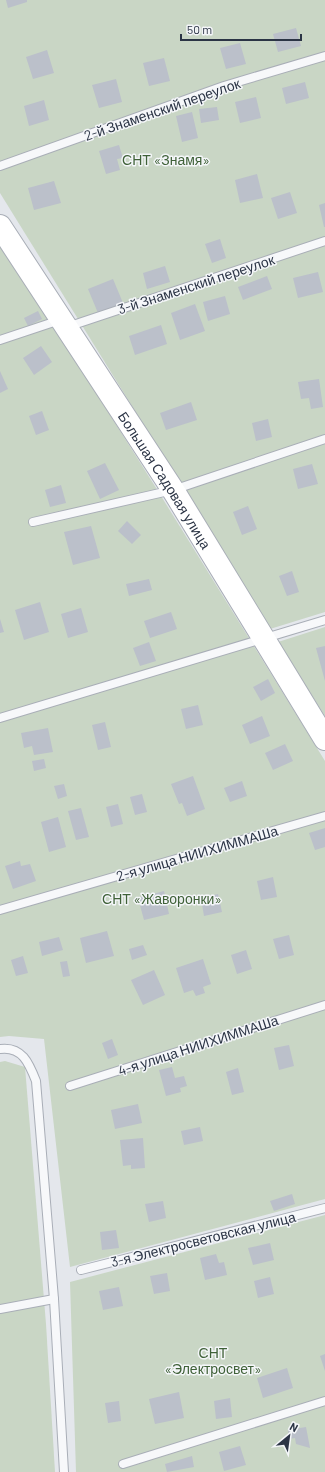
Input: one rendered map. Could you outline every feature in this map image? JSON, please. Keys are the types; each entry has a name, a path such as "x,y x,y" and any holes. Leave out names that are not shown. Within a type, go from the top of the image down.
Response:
{"street":[{"name":"Большая Садовая улица","path":"0,226 173,490 325,739"}],"lane":[{"name":"2-й Знаменский переулок","path":"0,166 224,86 325,56"},
{"name":"3-й Знаменский переулок","path":"0,340 64,324 325,241"},
{"path":"34,522 173,490 325,439"},
{"path":"0,718 325,620"},
{"name":"2-я улица НИИХИММАШа","path":"0,910 325,816"},
{"name":"4-я улица НИИХИММАШа","path":"70,1086 325,1005"},
{"path":"0,1049 12,1049 26,1058 36,1080 54,1299 64,1472"},
{"name":"3-я Электросветовская улица","path":"81,1270 325,1208"},
{"path":"0,1309 54,1299"},
{"path":"123,1464 325,1401"}],"green space":[{"name":"СНТ «Знамя»","path":"0,0 325,0 325,612 270,629 0,193"},
{"name":"СНТ «Жаворонки»","path":"0,246 43,309 153,483 325,761 325,1199 70,1267 44,1039 9,1036 0,1037"},
{"path":"325,627 325,716 278,642"},
{"path":"5,1061 25,1067 46,1324 55,1472 0,1472 0,1062"},
{"name":"СНТ «Электросвет»","path":"325,1215 325,1472 76,1472 70,1282"}],"building":[{"path":"6,0 27,0 27,2 8,8"},
{"path":"296,28 301,46 278,52 273,34"},
{"path":"240,43 246,64 226,69 220,48"},
{"path":"47,50 54,73 33,79 26,57"},
{"path":"164,58 170,81 149,86 143,63"},
{"path":"116,79 122,102 99,108 92,85"},
{"path":"305,82 309,98 286,104 282,88"},
{"path":"256,97 261,118 240,123 235,102"},
{"path":"44,100 49,120 29,126 24,106"},
{"path":"217,107 219,120 201,123 199,109"},
{"path":"192,112 198,138 182,142 176,116"},
{"path":"119,145 123,158 117,159 120,170 106,174 99,151"},
{"path":"257,174 263,198 240,203 235,180"},
{"path":"54,181 61,203 34,210 28,188"},
{"path":"290,192 297,213 278,219 271,198"},
{"path":"325,203 325,227 324,227 319,205"},
{"path":"220,239 226,258 212,263 205,244"},
{"path":"165,266 170,282 147,289 143,273"},
{"path":"318,272 323,292 298,298 293,278"},
{"path":"267,276 272,289 243,300 238,287"},
{"path":"113,279 123,303 98,313 88,289"},
{"path":"225,296 230,314 208,321 203,302"},
{"path":"195,304 205,331 180,340 171,313"},
{"path":"38,311 42,319 28,326 24,318"},
{"path":"161,325 167,344 135,355 129,336"},
{"path":"41,346 52,362 34,375 23,358"},
{"path":"0,371 8,389 0,393"},
{"path":"319,379 323,407 311,409 309,398 301,399 298,382"},
{"path":"191,402 197,420 166,430 160,413"},
{"path":"42,411 49,430 36,435 29,416"},
{"path":"268,419 272,437 256,441 252,423"},
{"path":"105,463 119,490 100,499 87,471"},
{"path":"312,464 318,484 298,489 293,469"},
{"path":"61,485 66,503 50,507 45,490"},
{"path":"248,506 257,529 242,535 233,512"},
{"path":"127,521 141,535 132,544 118,531"},
{"path":"91,526 100,558 73,565 64,532"},
{"path":"292,571 299,592 287,596 279,576"},
{"path":"149,579 152,590 129,596 126,584"},
{"path":"40,602 49,632 24,640 15,610"},
{"path":"81,608 88,632 68,638 61,614"},
{"path":"171,612 177,629 150,638 144,621"},
{"path":"0,619 4,632 0,633"},
{"path":"149,642 156,661 140,666 133,648"},
{"path":"325,646 325,681 316,648"},
{"path":"268,679 275,693 261,701 253,687"},
{"path":"198,705 203,725 186,729 181,709"},
{"path":"262,716 270,736 250,744 242,725"},
{"path":"105,722 111,747 98,750 92,725"},
{"path":"48,728 53,752 34,755 32,746 24,748 21,733"},
{"path":"285,744 293,761 273,770 265,753"},
{"path":"44,759 46,768 34,771 32,761"},
{"path":"193,776 205,809 187,816 182,803 179,804 171,784"},
{"path":"242,781 247,796 230,802 224,788"},
{"path":"64,784 67,796 58,799 54,786"},
{"path":"142,794 147,812 135,815 130,797"},
{"path":"118,804 123,824 111,827 106,807"},
{"path":"81,808 89,837 76,840 68,811"},
{"path":"58,817 66,847 49,852 41,822"},
{"path":"325,828 325,847 315,850 309,833"},
{"path":"20,861 21,866 30,864 36,881 13,889 5,866"},
{"path":"273,877 277,897 261,900 257,881"},
{"path":"164,891 169,914 144,920 138,898"},
{"path":"218,894 222,912 204,916 201,898"},
{"path":"107,931 114,956 86,963 80,938"},
{"path":"289,935 294,955 279,959 273,939"},
{"path":"59,937 63,950 42,956 39,942"},
{"path":"143,945 147,955 132,960 129,949"},
{"path":"246,950 252,969 237,974 231,955"},
{"path":"23,956 28,973 16,976 11,960"},
{"path":"203,959 211,984 203,987 205,993 196,996 193,990 184,993 176,968"},
{"path":"67,961 70,976 63,977 60,962"},
{"path":"154,970 165,995 143,1005 131,980"},
{"path":"112,1039 118,1055 108,1059 102,1043"},
{"path":"289,1045 294,1066 279,1070 274,1048"},
{"path":"172,1067 175,1078 184,1076 187,1086 180,1088 181,1092 166,1096 159,1070"},
{"path":"238,1068 244,1092 232,1095 226,1072"},
{"path":"138,1104 142,1123 115,1129 111,1110"},
{"path":"200,1127 203,1141 184,1145 181,1131"},
{"path":"143,1138 145,1168 131,1169 131,1165 123,1166 120,1140"},
{"path":"292,1194 295,1204 274,1211 270,1201"},
{"path":"163,1201 166,1218 149,1222 145,1204"},
{"path":"116,1230 119,1248 102,1250 100,1232"},
{"path":"270,1243 274,1260 253,1265 248,1248"},
{"path":"216,1254 219,1263 224,1262 227,1275 205,1280 200,1258"},
{"path":"167,1273 170,1291 154,1294 150,1276"},
{"path":"270,1277 274,1294 258,1298 254,1281"},
{"path":"119,1287 123,1306 103,1310 99,1291"},
{"path":"325,1354 325,1371 320,1356"},
{"path":"287,1368 293,1388 263,1398 257,1378"},
{"path":"179,1392 184,1418 155,1424 149,1399"},
{"path":"230,1398 232,1417 216,1419 214,1401"},
{"path":"119,1401 121,1421 108,1423 105,1403"},
{"path":"306,1427 310,1448 296,1444 295,1438 289,1439 288,1430"},
{"path":"240,1446 246,1465 224,1471 219,1452"},
{"path":"192,1456 194,1467 167,1472 165,1464"}]}
